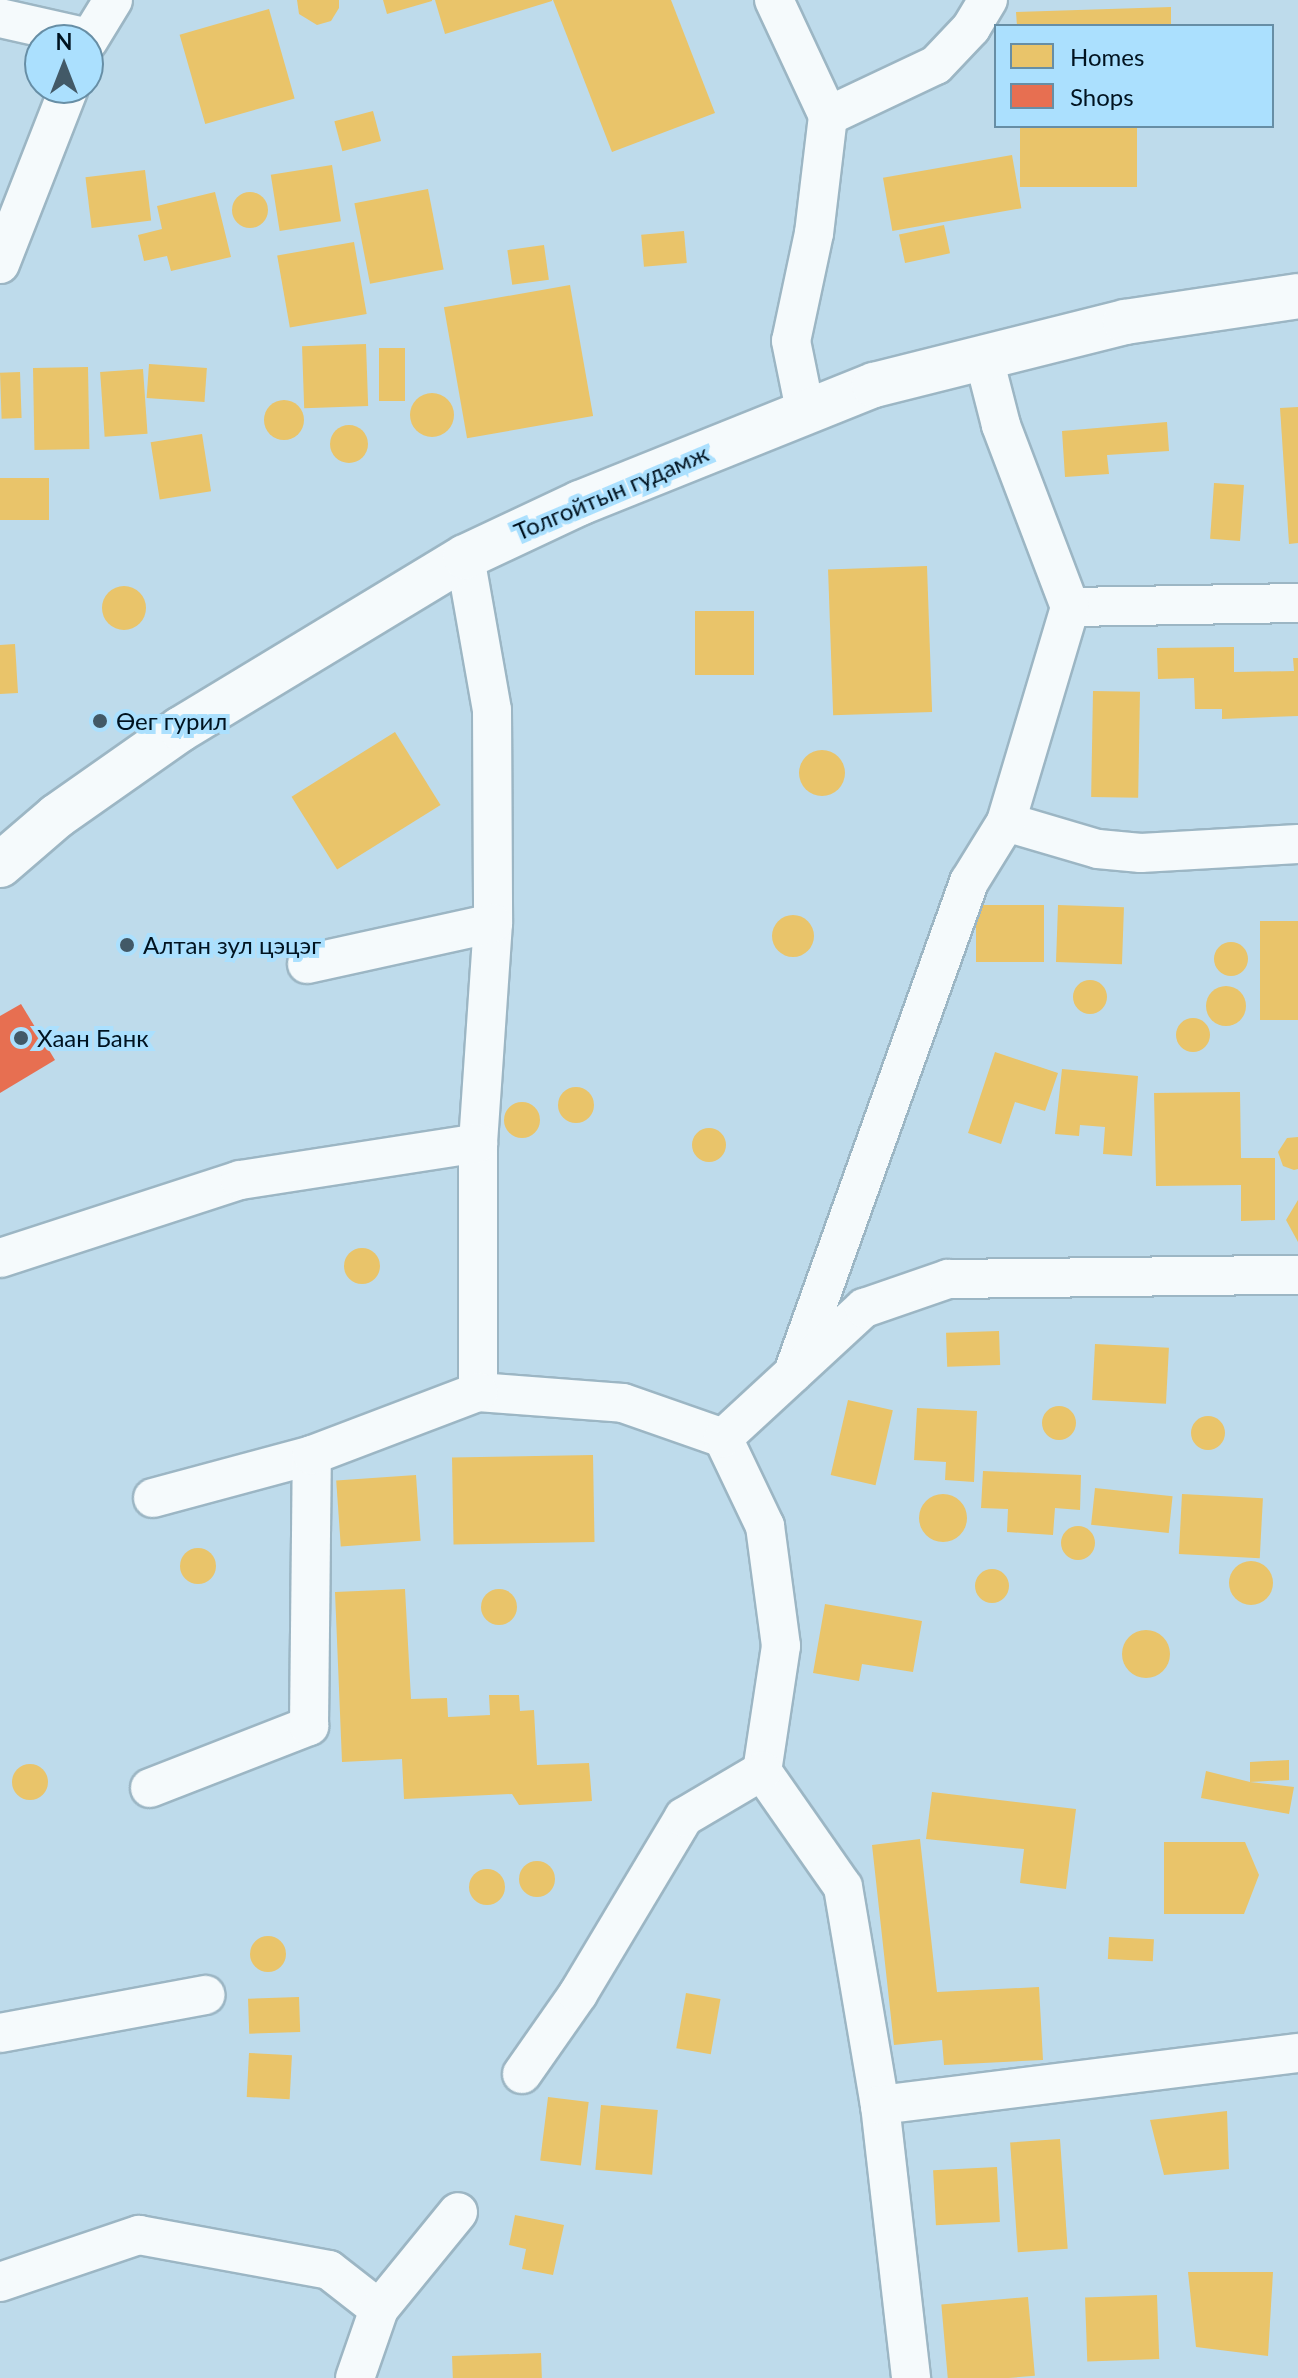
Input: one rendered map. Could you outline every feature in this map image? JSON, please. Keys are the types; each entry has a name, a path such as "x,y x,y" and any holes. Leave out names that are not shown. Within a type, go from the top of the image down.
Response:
{"main road":[{"name":"Толгойтын гудамж","path":"0,865 57,816 181,729 465,557 805,410 983,355 1125,322 1298,296"}],"street":[{"path":"98,24 113,0"},
{"path":"774,0 828,116 814,233 791,341 805,410"},
{"path":"828,116 936,65 971,28 988,0"},
{"path":"0,18 25,24"},
{"path":"0,264 12,204 61,104"},
{"path":"793,1373 969,882 1006,822 1070,607 1001,425 983,355"},
{"path":"465,557 492,710 493,923 478,1143 478,1392"},
{"path":"1070,607 1298,603"},
{"path":"1006,822 1098,849 1141,853 1298,844"},
{"path":"307,964 493,923"},
{"path":"0,1258 240,1180 478,1143"},
{"path":"723,1438 864,1308 948,1279 1298,1275"},
{"path":"153,1498 312,1455 478,1392 623,1403 723,1438 765,1526 781,1646 762,1771 843,1887 880,2105 911,2378"},
{"path":"150,1788 309,1726 312,1455"},
{"path":"522,2074 578,1994 684,1817 762,1771"},
{"path":"0,2033 206,1995"},
{"path":"880,2105 1298,2053"},
{"path":"355,2378 379,2309 458,2212"},
{"path":"0,2282 139,2235 329,2270 379,2309"}],"building: Homes":[{"path":"297,0 339,0 339,8 331,21 317,25 299,14"},
{"path":"383,0 432,0 432,1 387,14"},
{"path":"435,0 552,0 552,1 445,34"},
{"path":"553,0 671,0 715,113 612,152"},
{"path":"1171,7 1171,24 1017,24 1016,12"},
{"path":"269,9 295,98 205,124 180,35"},
{"path":"373,111 381,141 342,151 334,121"},
{"path":"1020,128 1137,128 1137,187 1020,187"},
{"path":"1012,155 1021,208 892,231 883,178"},
{"path":"332,165 341,221 280,231 271,175"},
{"path":"145,170 151,221 92,228 85,177"},
{"path":"428,189 444,269 370,284 354,203"},
{"path":"215,192 231,257 171,271 167,256 144,261 138,235 162,229 157,206"},
{"path":"250,192 262,198 268,210 262,222 250,228 238,222 232,210 238,198"},
{"path":"944,225 950,253 905,263 899,235"},
{"path":"684,231 687,263 644,267 641,235"},
{"path":"354,242 367,314 290,327 277,256"},
{"path":"544,245 549,280 512,285 507,250"},
{"path":"570,285 593,416 467,438 444,307"},
{"path":"366,344 368,406 304,408 302,346"},
{"path":"379,348 405,348 405,401 379,401"},
{"path":"149,364 207,368 204,402 147,398"},
{"path":"88,367 89,449 34,450 33,368"},
{"path":"143,369 148,434 105,437 100,372"},
{"path":"20,372 22,418 2,419 0,373"},
{"path":"432,393 448,399 454,415 448,431 432,437 416,431 410,415 416,399"},
{"path":"284,400 298,406 304,420 298,434 284,440 270,434 264,420 270,406"},
{"path":"1298,407 1298,543 1289,544 1280,408"},
{"path":"1167,422 1169,451 1107,455 1109,474 1065,477 1062,431"},
{"path":"349,425 362,431 368,444 362,457 349,463 336,457 330,444 336,431"},
{"path":"202,434 211,491 160,499 151,442"},
{"path":"0,478 49,478 49,520 0,520"},
{"path":"1214,483 1244,485 1240,541 1210,539"},
{"path":"927,566 932,712 833,715 828,569"},
{"path":"124,586 139,593 146,608 139,623 124,630 109,623 102,608 109,593"},
{"path":"695,611 754,611 754,675 695,675"},
{"path":"15,644 18,693 0,694 0,645"},
{"path":"1234,647 1234,672 1294,671 1293,658 1298,658 1298,716 1222,719 1222,709 1195,709 1194,678 1158,679 1157,648"},
{"path":"1093,691 1140,692 1138,798 1091,797"},
{"path":"395,732 441,805 337,870 292,797"},
{"path":"822,750 838,757 845,773 838,789 822,796 806,789 799,773 806,757"},
{"path":"976,905 1044,905 1044,962 976,962"},
{"path":"1058,905 1124,907 1122,964 1056,962"},
{"path":"793,915 808,921 814,936 808,951 793,957 778,951 772,936 778,921"},
{"path":"1260,921 1298,921 1298,1020 1260,1020"},
{"path":"1231,942 1243,947 1248,959 1243,971 1231,976 1219,971 1214,959 1219,947"},
{"path":"1090,980 1102,985 1107,997 1102,1009 1090,1014 1078,1009 1073,997 1078,985"},
{"path":"1226,986 1240,992 1246,1006 1240,1020 1226,1026 1212,1020 1206,1006 1212,992"},
{"path":"1193,1018 1205,1023 1210,1035 1205,1047 1193,1052 1181,1047 1176,1035 1181,1023"},
{"path":"995,1052 1058,1073 1045,1111 1015,1102 1001,1144 968,1133"},
{"path":"1062,1069 1138,1076 1132,1156 1103,1154 1105,1127 1080,1125 1079,1136 1055,1134"},
{"path":"576,1087 589,1092 594,1105 589,1118 576,1123 563,1118 558,1105 563,1092"},
{"path":"1240,1092 1241,1158 1275,1158 1275,1220 1241,1221 1241,1185 1156,1186 1154,1093"},
{"path":"522,1102 535,1107 540,1120 535,1133 522,1138 509,1133 504,1120 509,1107"},
{"path":"709,1128 721,1133 726,1145 721,1157 709,1162 697,1157 692,1145 697,1133"},
{"path":"1298,1137 1298,1169 1294,1170 1283,1166 1278,1152 1287,1138"},
{"path":"1298,1200 1298,1242 1286,1220"},
{"path":"362,1248 375,1253 380,1266 375,1279 362,1284 349,1279 344,1266 349,1253"},
{"path":"999,1331 1000,1365 947,1367 946,1333"},
{"path":"1095,1344 1169,1348 1166,1404 1092,1400"},
{"path":"848,1400 893,1410 875,1485 831,1475"},
{"path":"1059,1406 1071,1411 1076,1423 1071,1435 1059,1440 1047,1435 1042,1423 1047,1411"},
{"path":"917,1408 977,1411 974,1482 945,1480 946,1462 914,1460"},
{"path":"1208,1416 1220,1421 1225,1433 1220,1445 1208,1450 1196,1445 1191,1433 1196,1421"},
{"path":"593,1455 595,1542 454,1544 452,1457"},
{"path":"983,1471 1081,1475 1080,1510 1055,1508 1053,1535 1007,1532 1008,1509 981,1508"},
{"path":"416,1475 421,1541 341,1546 336,1481"},
{"path":"1095,1488 1173,1496 1169,1533 1091,1525"},
{"path":"943,1494 960,1501 967,1518 960,1535 943,1542 926,1535 919,1518 926,1501"},
{"path":"1182,1494 1263,1498 1260,1558 1179,1554"},
{"path":"1078,1526 1090,1531 1095,1543 1090,1555 1078,1560 1066,1555 1061,1543 1066,1531"},
{"path":"198,1548 211,1553 216,1566 211,1579 198,1584 185,1579 180,1566 185,1553"},
{"path":"1251,1561 1266,1568 1273,1583 1266,1598 1251,1605 1236,1598 1229,1583 1236,1568"},
{"path":"992,1569 1004,1574 1009,1586 1004,1598 992,1603 980,1598 975,1586 980,1574"},
{"path":"405,1589 411,1699 447,1698 448,1717 490,1715 489,1695 519,1695 520,1711 534,1710 537,1765 589,1763 592,1801 519,1805 512,1794 404,1799 402,1759 342,1762 335,1592"},
{"path":"499,1589 512,1594 517,1607 512,1620 499,1625 486,1620 481,1607 486,1594"},
{"path":"825,1604 922,1621 913,1672 862,1664 859,1681 813,1673"},
{"path":"1146,1630 1163,1637 1170,1654 1163,1671 1146,1678 1129,1671 1122,1654 1129,1637"},
{"path":"1289,1760 1289,1780 1250,1782 1250,1762"},
{"path":"30,1764 43,1769 48,1782 43,1795 30,1800 17,1795 12,1782 17,1769"},
{"path":"1206,1771 1250,1782 1294,1787 1289,1814 1201,1798"},
{"path":"932,1792 1076,1809 1066,1889 1020,1883 1024,1849 926,1839"},
{"path":"920,1839 937,1992 1039,1987 1043,2060 944,2065 942,2040 894,2045 872,1845"},
{"path":"1164,1842 1245,1842 1259,1875 1244,1914 1164,1914"},
{"path":"537,1861 550,1866 555,1879 550,1892 537,1897 524,1892 519,1879 524,1866"},
{"path":"487,1869 500,1874 505,1887 500,1900 487,1905 474,1900 469,1887 474,1874"},
{"path":"268,1936 281,1941 286,1954 281,1967 268,1972 255,1967 250,1954 255,1941"},
{"path":"1109,1937 1154,1939 1153,1961 1108,1959"},
{"path":"686,1993 720,1999 711,2054 676,2048"},
{"path":"299,1997 300,2032 249,2034 248,1999"},
{"path":"249,2053 292,2055 290,2099 247,2097"},
{"path":"548,2097 589,2102 581,2166 540,2161"},
{"path":"601,2105 658,2110 652,2175 595,2170"},
{"path":"1227,2111 1229,2169 1164,2175 1150,2120"},
{"path":"1060,2139 1068,2249 1018,2252 1010,2142"},
{"path":"997,2167 1000,2222 936,2225 933,2170"},
{"path":"515,2215 564,2225 553,2275 522,2269 526,2249 509,2245"},
{"path":"1188,2272 1273,2272 1268,2356 1196,2347"},
{"path":"1157,2295 1159,2359 1087,2361 1085,2298"},
{"path":"1028,2297 1035,2376 948,2378 941,2305"},
{"path":"541,2353 542,2378 453,2378 452,2356"}],"building: Shops":[{"name":"Хаан Банк","path":"21,1004 55,1060 0,1093 0,1016"}],"place":[{"name":"Өег гурил","path":"100,721"},
{"name":"Алтан зул цэцэг","path":"127,945"},
{"name":"Хаан Банк","path":"21,1038"}]}
